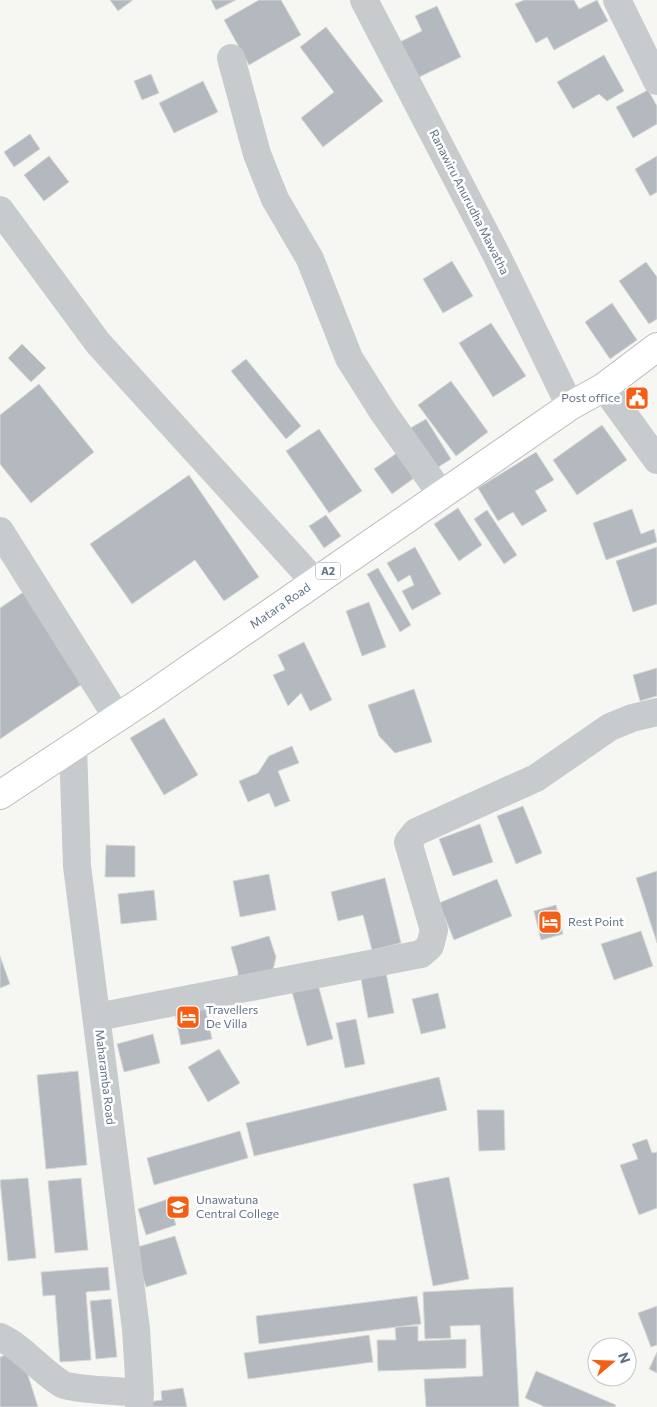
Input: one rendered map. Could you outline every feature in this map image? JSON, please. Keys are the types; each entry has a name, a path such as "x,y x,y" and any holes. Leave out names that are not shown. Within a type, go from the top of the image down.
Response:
{"highway":[{"name":"Matara Road","path":"0,796 570,406 604,387 657,347"}],"street":[{"name":"Ranawiru Anurudha Mawatha","path":"364,0 497,256 570,406"},
{"path":"617,0 657,81"},
{"path":"231,58 257,154 275,199 310,259 349,358 383,412 441,494"},
{"path":"0,210 98,343 314,581"},
{"path":"604,387 657,460"},
{"path":"0,531 117,716"},
{"path":"97,1017 421,954 430,946 434,930 408,842 416,832 536,778 610,727 632,718 657,712"},
{"name":"Maharamba Road","path":"73,746 77,866 136,1329 139,1400"},
{"path":"0,1337 10,1342 64,1386 139,1400"}],"building":[{"path":"110,0 133,0 118,11"},
{"path":"211,0 236,0 216,10"},
{"path":"259,0 281,0 301,35 249,65 224,20"},
{"path":"524,0 574,0 579,9 597,0 608,21 554,50 547,37 536,43 515,4"},
{"path":"437,6 461,57 415,79 398,43 422,31 415,16"},
{"path":"326,27 383,101 323,147 301,118 334,92 300,47"},
{"path":"604,55 624,91 607,101 599,94 573,109 557,82"},
{"path":"151,74 159,93 142,100 134,81"},
{"path":"203,81 218,112 174,133 159,103"},
{"path":"648,90 657,106 657,124 633,138 616,107"},
{"path":"30,134 40,149 14,167 4,152"},
{"path":"49,156 69,182 44,201 24,175"},
{"path":"657,156 657,192 650,196 635,169"},
{"path":"452,261 473,296 443,313 423,279"},
{"path":"646,262 657,277 657,319 649,324 619,281"},
{"path":"612,303 637,340 610,359 585,322"},
{"path":"491,323 526,376 493,397 459,343"},
{"path":"22,344 46,368 31,382 8,358"},
{"path":"246,359 301,426 286,439 231,371"},
{"path":"451,381 488,432 456,456 418,405"},
{"path":"39,384 94,452 31,503 0,464 0,415"},
{"path":"426,419 451,459 432,471 407,430"},
{"path":"602,425 627,460 577,495 553,460"},
{"path":"319,429 362,491 329,513 286,451"},
{"path":"404,448 421,473 392,494 374,469"},
{"path":"536,452 554,480 535,491 547,511 522,526 513,512 498,521 478,488"},
{"path":"189,475 259,577 224,601 195,560 132,604 90,544"},
{"path":"458,508 482,545 459,561 434,524"},
{"path":"632,509 641,534 654,529 657,542 606,560 593,523"},
{"path":"487,510 517,555 504,564 474,519"},
{"path":"326,515 341,536 324,548 309,526"},
{"path":"415,547 441,594 412,610 402,591 414,585 410,575 398,582 387,563"},
{"path":"657,547 657,604 633,612 616,561"},
{"path":"378,568 411,625 400,632 367,574"},
{"path":"28,589 88,680 0,739 0,608"},
{"path":"369,602 386,647 362,656 346,611"},
{"path":"304,642 332,700 310,711 301,693 288,706 273,675 285,670 278,655"},
{"path":"657,668 657,696 640,701 633,675"},
{"path":"414,689 432,742 395,753 379,736 368,705"},
{"path":"164,718 198,775 164,795 130,738"},
{"path":"292,746 299,763 278,771 290,801 275,807 269,793 248,802 239,781 258,773 269,756"},
{"path":"523,806 542,853 516,864 497,816"},
{"path":"480,824 493,862 453,876 439,839"},
{"path":"106,845 135,846 135,877 105,877"},
{"path":"657,871 657,943 636,878"},
{"path":"269,874 276,910 240,917 233,881"},
{"path":"385,878 401,943 372,950 363,915 338,921 331,892"},
{"path":"497,879 512,916 454,940 439,903"},
{"path":"154,890 157,920 121,924 118,894"},
{"path":"556,905 563,934 541,940 534,911"},
{"path":"641,931 653,966 614,980 601,944"},
{"path":"269,936 276,957 272,974 238,987 238,972 231,947"},
{"path":"0,956 10,984 0,988"},
{"path":"385,968 394,1013 368,1018 360,973"},
{"path":"317,981 333,1039 307,1046 292,992"},
{"path":"438,993 446,1028 421,1034 412,999"},
{"name":"Travellers De Villa","path":"204,1002 212,1039 181,1045 174,1008"},
{"path":"356,1019 365,1064 345,1068 336,1023"},
{"path":"153,1034 160,1063 124,1072 117,1044"},
{"path":"219,1049 240,1083 208,1102 188,1067"},
{"path":"78,1071 87,1165 46,1169 37,1075"},
{"path":"439,1077 447,1110 254,1156 246,1123"},
{"path":"477,1110 504,1110 505,1150 479,1151"},
{"path":"240,1131 248,1158 154,1185 147,1158"},
{"path":"647,1139 652,1153 657,1152 657,1208 639,1215 620,1165 638,1159 632,1144"},
{"path":"449,1177 469,1279 433,1286 413,1184"},
{"path":"28,1178 36,1258 8,1261 0,1180"},
{"path":"81,1178 88,1250 55,1253 48,1181"},
{"path":"168,1199 176,1225 146,1235 138,1209"},
{"path":"175,1236 187,1274 146,1287 134,1248"},
{"path":"108,1267 110,1290 86,1292 91,1360 60,1362 55,1295 43,1296 41,1272"},
{"path":"513,1287 519,1407 426,1407 424,1379 483,1376 480,1325 450,1326 451,1338 425,1339 423,1292"},
{"path":"417,1296 421,1324 259,1344 256,1316"},
{"path":"111,1299 117,1357 96,1359 90,1301"},
{"path":"657,1306 657,1345 651,1347 638,1313"},
{"path":"418,1326 418,1341 466,1339 466,1368 378,1371 377,1340 396,1340 395,1327"},
{"path":"369,1335 373,1362 248,1379 244,1353"},
{"path":"20,1350 38,1407 0,1407 0,1357"},
{"path":"657,1352 657,1373 649,1369"},
{"path":"536,1371 616,1405 615,1407 545,1407 525,1398"},
{"path":"183,1388 187,1407 148,1407 148,1402 162,1400 161,1391"}],"place":[{"name":"Post office","path":"637,398"},
{"name":"Rest Point","path":"550,922"},
{"name":"Travellers De Villa","path":"188,1017"},
{"name":"Unawatuna Central College","path":"178,1207"}]}
